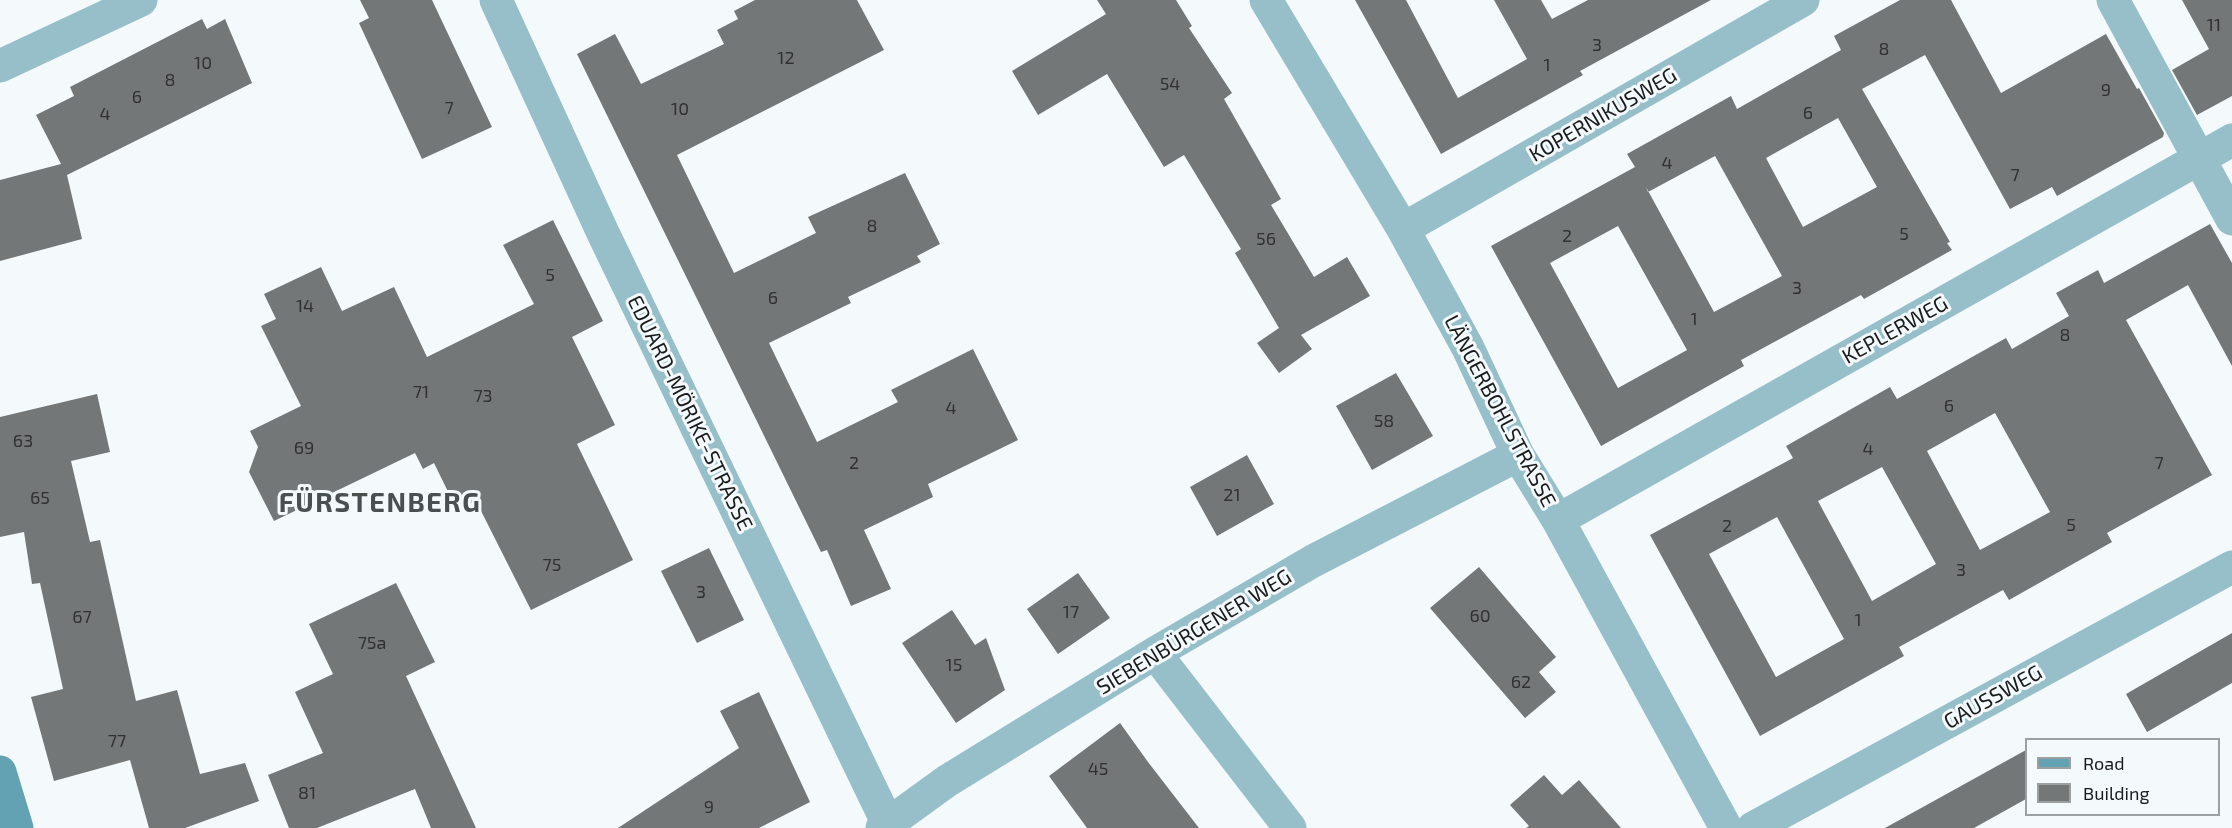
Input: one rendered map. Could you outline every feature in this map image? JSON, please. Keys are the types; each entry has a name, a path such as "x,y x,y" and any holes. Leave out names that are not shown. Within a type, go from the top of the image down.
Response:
{"main road":[{"path":"0,772 17,828"}],"street":[{"path":"0,66 141,0"},
{"name":"EDUARD-MÖRIKE-STRASSE","path":"496,0 608,243 885,826"},
{"name":"LÄNGERBOHLSTRASSE","path":"1266,0 1403,230 1468,348 1518,455 1558,520 1726,828"},
{"name":"KOPERNIKUSWEG","path":"1403,230 1803,0"},
{"path":"2113,0 2232,219"},
{"name":"KEPLERWEG","path":"1558,520 2232,140"},
{"name":"SIEBENBÜRGENER WEG","path":"885,826 946,781 1155,653 1313,561 1518,455"},
{"name":"GAUSSWEG","path":"1753,828 2232,567"},
{"path":"1155,653 1290,828"}],"building":[{"path":"360,0 432,0 492,127 422,159 359,23 369,18"},
{"path":"755,0 857,0 884,50 677,155 734,273 816,233 808,217 905,173 940,244 917,256 921,262 848,297 851,303 769,343 817,442 898,402 891,390 973,349 1018,440 928,484 933,497 864,530 891,589 851,606 827,550 821,552 577,54 615,34 641,84 724,44 717,30 738,19 734,11"},
{"path":"1097,0 1176,0 1192,26 1189,28 1232,93 1224,99 1281,199 1271,205 1314,277 1347,257 1370,296 1301,335 1312,349 1279,373 1257,343 1279,328 1235,253 1241,249 1184,155 1164,167 1107,74 1038,115 1012,71 1106,14"},
{"path":"1355,0 1406,0 1458,98 1527,59 1494,0 1541,0 1552,19 1588,0 1711,0 1580,71 1583,75 1441,154"},
{"path":"1900,0 1951,0 2001,93 2106,34 2164,133 2163,137 2057,196 2052,187 2010,209 1925,55 1862,89 1950,242 1947,243 1952,250 1864,299 1861,295 1741,360 1744,366 1601,446 1491,246 1635,167 1627,154 1731,96 1737,109 1841,50 1834,36","holes":["1838,118 1877,187 1803,227 1766,158","1715,156 1782,276 1714,312 1649,192","1618,226 1687,350 1618,388 1550,263"]},
{"path":"2182,0 2232,0 2232,96 2197,115 2172,70 2209,49"},
{"path":"202,19 207,29 225,19 252,83 67,175 82,239 0,261 0,180 61,164 36,115 74,96 70,87"},
{"path":"553,220 603,321 572,337 615,425 577,444 633,560 531,610 476,501 457,510 434,463 423,469 415,453 274,521 249,472 258,447 250,431 301,406 261,326 276,319 264,294 321,267 342,311 394,287 427,357 534,304 503,245"},
{"path":"2210,224 2232,263 2232,366 2188,285 2126,320 2212,475 2107,533 2112,542 2009,600 2003,590 1899,647 1904,656 1760,736 1650,535 1793,458 1786,446 1890,387 1897,399 2006,338 2012,349 2069,316 2056,293 2098,270 2104,283","holes":["1995,413 2050,512 1980,550 1927,451","1882,467 1936,564 1872,601 1818,501","1777,517 1844,639 1776,677 1709,554"]},
{"path":"1396,373 1433,436 1372,470 1336,406"},
{"path":"97,394 110,452 71,461 90,542 100,540 136,701 177,690 200,774 245,763 259,801 185,828 149,828 130,760 54,781 31,697 63,689 40,583 32,584 24,532 0,537 0,417"},
{"path":"1247,455 1274,504 1217,536 1190,487"},
{"path":"709,548 744,620 697,643 661,571"},
{"path":"1479,567 1556,657 1539,672 1556,692 1525,718 1430,608"},
{"path":"1078,573 1110,618 1058,654 1027,609"},
{"path":"396,583 435,662 406,676 476,828 431,828 415,789 317,828 289,828 268,775 323,753 295,692 333,674 309,624"},
{"path":"952,610 975,645 986,638 1005,690 956,723 902,643"},
{"path":"2232,633 2232,683 2147,732 2126,694"},
{"path":"759,692 810,802 759,828 618,828 739,748 720,711"},
{"path":"1120,723 1199,828 1087,828 1049,776"},
{"path":"2025,751 2025,800 1974,828 1885,828"},
{"path":"1544,775 1562,795 1579,780 1621,828 1526,828 1529,826 1510,805"}],"district":[{"name":"FÜRSTENBERG","path":"380,503"}]}
